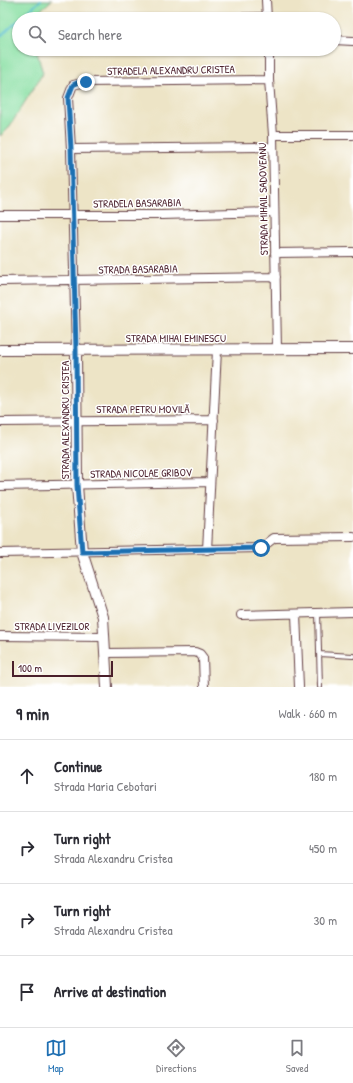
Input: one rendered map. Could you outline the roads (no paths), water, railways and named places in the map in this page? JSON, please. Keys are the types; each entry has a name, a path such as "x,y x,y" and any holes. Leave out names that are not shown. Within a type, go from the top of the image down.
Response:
{"street":[{"path":"266,0 267,12"},
{"path":"341,40 353,41"},
{"name":"STRADA MIHAIL SADOVEANU","path":"269,56 269,80 273,135 277,350"},
{"name":"STRADELA ALEXANDRU CRISTEA","path":"73,85 79,82 269,80"},
{"name":"STRADA ALEXANDRU CRISTEA","path":"73,85 68,98 73,215 77,485 82,552 103,618 107,687"},
{"path":"273,135 353,135"},
{"path":"71,149 273,147"},
{"name":"STRADELA BASARABIA","path":"0,215 162,215 274,212"},
{"path":"275,253 353,252"},
{"name":"STRADA BASARABIA","path":"0,281 276,277"},
{"name":"STRADA MIHAI EMINESCU","path":"0,350 353,349"},
{"path":"207,550 217,350"},
{"name":"STRADA PETRU MOVILĂ","path":"0,422 214,420"},
{"name":"STRADA NICOLAE GRIBOV","path":"0,486 210,482"},
{"path":"0,553 261,548 274,538 353,536"},
{"path":"241,615 353,612"},
{"path":"296,614 299,687"},
{"name":"STRADA LIVEZILOR","path":"0,636 105,637"},
{"path":"106,653 195,652 200,654 203,658 204,687"}],"lane":[{"path":"318,613 320,687"},
{"path":"319,654 353,656"}],"waterway":[{"path":"28,12 41,0"},
{"path":"0,37 12,26"}]}
